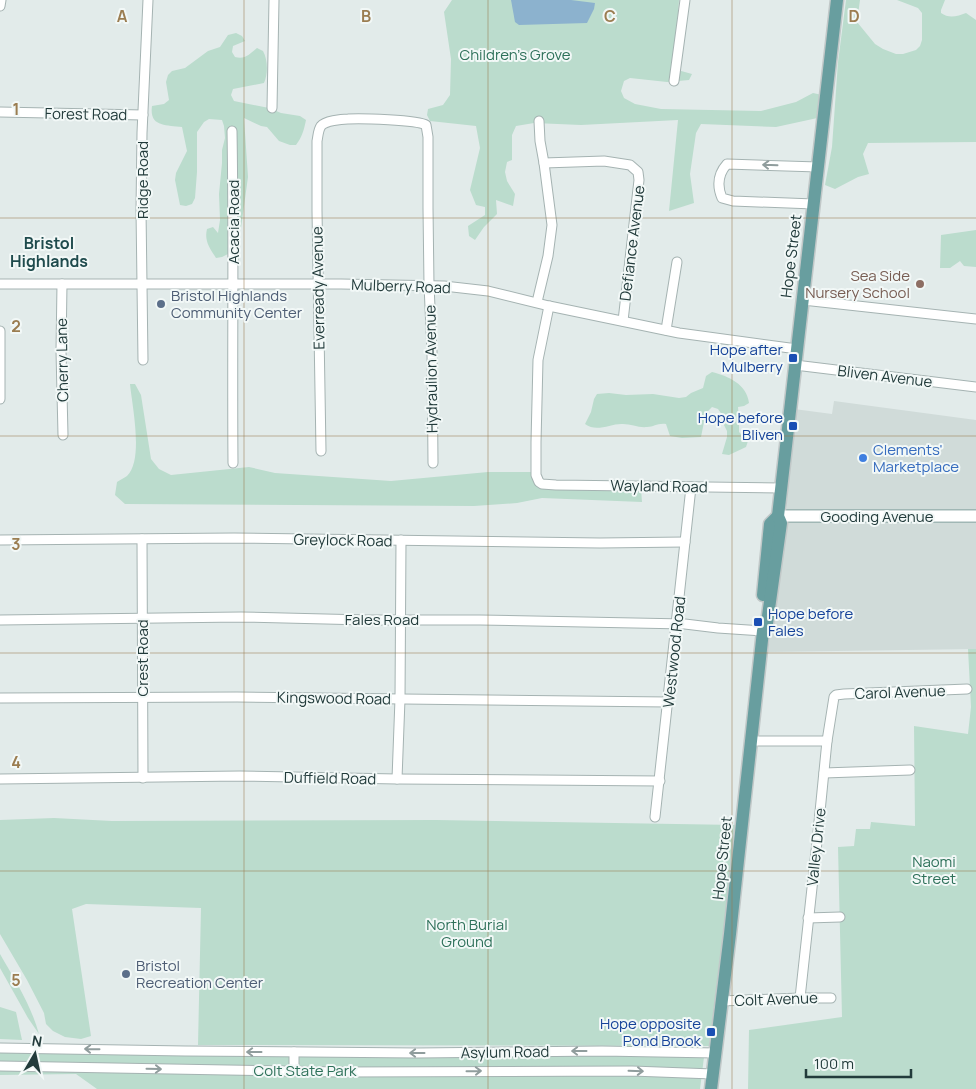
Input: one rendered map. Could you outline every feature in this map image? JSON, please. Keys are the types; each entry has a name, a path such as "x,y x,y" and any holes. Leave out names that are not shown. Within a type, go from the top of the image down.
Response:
{"main road":[{"name":"Hope Street","path":"711,1089 763,631 760,623 770,524 778,516 837,0"},
{"name":"Gooding Avenue","path":"778,516 976,516"}],"street":[{"path":"0,6 1,0"},
{"name":"Ridge Road","path":"143,360 141,210 148,0"},
{"path":"272,108 274,0"},
{"path":"674,81 685,0"},
{"name":"Forest Road","path":"0,112 143,115"},
{"name":"Hydraulion Avenue","path":"322,125 334,120 348,118 411,121 426,124 428,136 433,463"},
{"path":"537,302 547,263 552,232 539,122"},
{"name":"Everready Avenue","path":"321,451 317,141 322,125"},
{"name":"Acacia Road","path":"232,131 234,209 232,284 233,462"},
{"name":"Defiance Avenue","path":"544,163 604,161 630,166 638,172 639,180 623,322"},
{"path":"814,204 733,201 722,198 719,184 722,171 727,164 818,167"},
{"path":"666,330 677,262"},
{"name":"Mulberry Road","path":"0,284 319,284 429,286 473,289 666,330 797,349"},
{"name":"Cherry Lane","path":"62,284 63,435"},
{"path":"803,300 976,319"},
{"name":"Wayland Road","path":"549,306 538,360 536,475 542,484 781,488"},
{"path":"0,331 0,399"},
{"name":"Bliven Avenue","path":"795,365 976,387"},
{"name":"Westwood Road","path":"655,817 691,487"},
{"name":"Greylock Road","path":"0,540 234,538 685,542"},
{"name":"Crest Road","path":"142,539 144,778"},
{"path":"397,780 400,699 401,540"},
{"name":"Fales Road","path":"0,620 241,617 480,620 676,624 763,631"},
{"name":"Carol Avenue","path":"834,697 844,694 968,689"},
{"name":"Valley Drive","path":"800,998 827,741 834,697"},
{"name":"Kingswood Road","path":"0,698 668,702"},
{"path":"751,741 827,741"},
{"path":"824,773 910,770"},
{"name":"Duffield Road","path":"0,779 240,776 397,780 660,781"},
{"path":"808,918 840,917"},
{"name":"Colt Avenue","path":"721,1001 831,998"},
{"name":"Asylum Road","path":"0,1048 419,1053 602,1051 716,1053"},
{"path":"294,1052 294,1071"},
{"name":"Asylum Road","path":"0,1066 294,1071 632,1071 713,1074"}],"shaded area":[{"path":"834,401 976,420 976,649 768,652 785,527 794,409 832,414"}],"green space":[{"name":"Children's Grove","path":"452,0 679,0 674,69 692,74 689,80 667,82 630,78 624,81 621,91 624,98 635,104 661,109 761,111 796,102 813,93 822,95 822,117 776,127 701,124 696,133 690,174 694,203 669,211 678,120 581,125 534,123 516,126 512,135 512,160 507,162 505,172 507,181 515,194 513,206 496,200 497,214 484,227 475,240 469,236 468,226 485,215 485,207 476,205 470,190 480,148 476,126 430,121 427,115 428,109 443,105 450,95 451,59 444,12"},
{"path":"846,0 860,0 857,22 875,44 896,54 916,50 922,40 922,13 918,8 897,0 945,0 941,10 941,13 944,15 957,16 966,13 976,20 976,142 868,143 863,154 869,174 858,177 835,189 825,185 832,147 838,62"},
{"path":"236,33 242,36 245,41 233,46 232,52 235,57 245,57 257,48 263,51 265,55 267,71 264,83 233,89 231,95 234,101 300,116 306,120 298,142 296,145 290,145 279,141 267,127 244,118 248,177 241,228 228,254 216,258 208,244 206,233 207,229 213,227 218,233 220,220 219,194 222,150 225,138 222,120 209,119 204,122 197,132 195,198 192,204 180,205 175,180 176,173 187,151 182,127 160,124 153,118 152,106 164,104 169,100 166,82 168,75 172,71 185,68 208,51 220,47 228,35"},
{"path":"976,230 976,267 964,266 960,261 950,268 940,268 941,235"},
{"path":"712,372 724,376 741,386 749,403 738,407 739,432 748,441 746,447 729,455 722,454 727,437 724,425 725,419 718,409 712,407 705,417 701,437 682,438 670,436 666,424 644,427 618,424 594,428 585,424 597,394 653,394 679,398 686,397 703,388 706,376"},
{"path":"130,384 135,384 141,395 151,459 159,469 171,475 249,467 275,473 391,481 488,472 533,472 536,486 641,488 642,502 542,498 517,503 474,506 125,504 115,495 117,482 127,476 135,458 136,432"},
{"name":"Naomi Street","path":"968,649 976,649 976,1089 748,1089 749,1030 842,1017 838,847 854,846 856,829 870,829 871,822 915,826 914,726 968,734 971,707"},
{"name":"North Burial Ground","path":"54,818 112,821 436,820 737,825 709,1046 198,1045 201,908 86,904 72,909 91,1036 81,1039 65,1037 53,1031 46,1024 44,1013 0,934 0,820"},
{"path":"0,954 27,1003 39,1034 0,968"},
{"path":"0,1007 16,1012 22,1040 0,1039"},
{"name":"Colt State Park","path":"705,1049 700,1089 97,1089 76,1074 0,1075 0,1053"}],"water":[{"path":"511,0 571,0 595,3 587,23 519,25 515,22"}],"place":[{"name":"Sea Side Nursery School","path":"920,284"},
{"name":"Bristol Highlands Community Center","path":"161,304"},
{"name":"Hope after Mulberry","path":"793,358"},
{"name":"Hope before Bliven","path":"793,426"},
{"name":"Clements' Marketplace","path":"863,458"},
{"name":"Hope before Fales","path":"758,622"},
{"name":"Bristol Recreation Center","path":"126,974"},
{"name":"Hope opposite Pond Brook","path":"711,1032"}],"district":[{"name":"Bristol Highlands","path":"49,252"}]}
